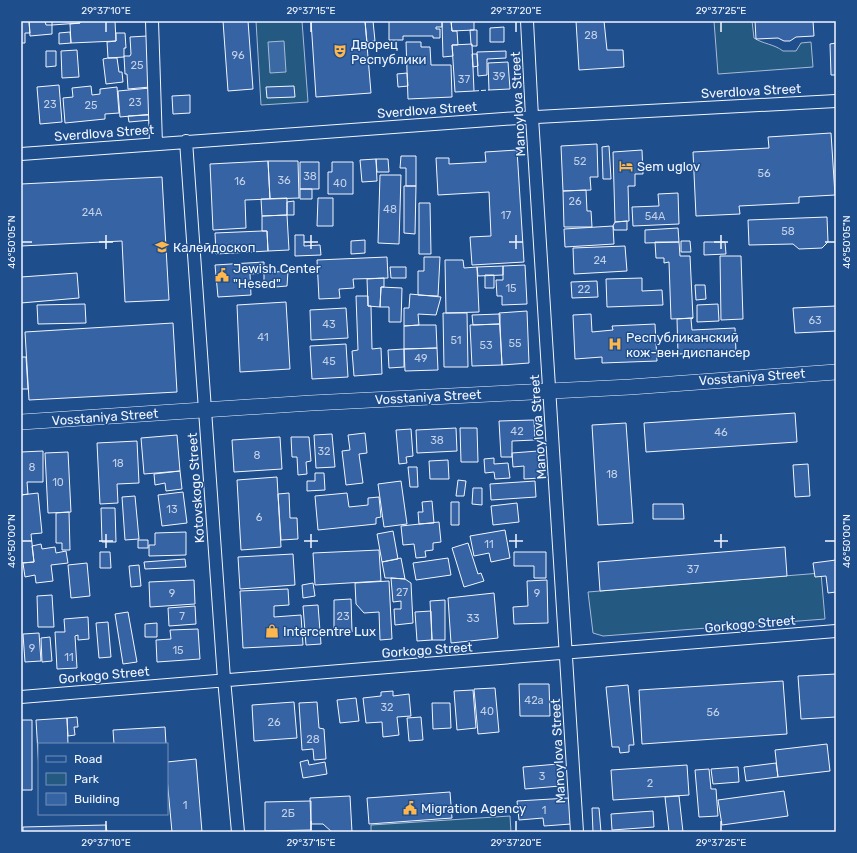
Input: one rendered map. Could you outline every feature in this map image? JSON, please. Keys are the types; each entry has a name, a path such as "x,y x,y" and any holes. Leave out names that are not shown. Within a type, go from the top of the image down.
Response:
{"street":[{"path":"152,21 156,144"},
{"name":"Manoylova Street","path":"527,21 577,832"},
{"name":"Sverdlova Street","path":"21,154 532,117 836,101"},
{"name":"Kotovskogo Street","path":"186,142 224,679 238,832"},
{"name":"Vosstaniya Street","path":"21,422 303,403 630,387 836,372"},
{"name":"Gorkogo Street","path":"21,697 224,679 566,654 836,631"}],"green space":[{"path":"256,21 302,21 308,102 261,105"},
{"path":"714,21 752,21 754,38 783,51 796,51 801,43 811,42 813,67 718,74"},
{"path":"821,573 825,619 603,636 593,633 588,592"},
{"path":"510,816 511,832 371,832 371,825"}],"shaded area":[{"path":"284,41 286,72 270,73 268,42"}],"building":[{"path":"21,21 29,21 30,33 25,33 25,43 21,43"},
{"path":"29,21 45,21 46,25 52,25 52,34 30,36"},
{"path":"52,21 80,21 80,23 52,25"},
{"path":"80,21 115,21 116,41 71,43 70,24 80,23"},
{"path":"223,21 248,21 253,89 228,91"},
{"name":"Дворец Республики","path":"311,21 365,21 371,93 316,97"},
{"path":"365,21 373,21 375,41 367,42"},
{"path":"389,21 442,21 442,27 436,27 436,29 440,29 440,38 433,38 433,36 403,36 403,40 389,40"},
{"path":"442,21 451,21 452,31 457,31 458,45 452,45 453,56 443,57"},
{"path":"451,21 474,21 474,30 452,31"},
{"path":"576,21 604,21 607,50 623,50 624,67 579,70"},
{"path":"755,21 813,21 814,36 796,37 790,41 784,41 778,38 756,39"},
{"path":"504,27 504,42 490,42 490,28"},
{"path":"470,30 477,30 477,46 472,46 471,44"},
{"path":"70,32 71,43 59,44 59,33"},
{"path":"116,33 125,33 126,48 124,48 124,57 108,58 107,42 116,41"},
{"path":"147,36 150,87 128,89 124,56 130,56 131,54 130,37"},
{"path":"406,42 421,42 421,47 430,47 431,65 451,65 452,97 408,99"},
{"path":"836,43 836,75 831,75 830,44"},
{"path":"472,44 474,91 455,92 452,45"},
{"path":"77,50 79,77 62,78 61,51"},
{"path":"46,51 56,51 56,66 46,67"},
{"path":"506,51 506,58 487,59 487,75 478,76 477,52"},
{"path":"472,54 477,54 478,66 473,67"},
{"path":"117,58 119,72 122,72 123,82 106,84 103,59"},
{"path":"508,62 510,89 489,90 488,63"},
{"path":"407,73 408,86 398,87 397,74"},
{"path":"59,85 62,122 40,124 37,87"},
{"path":"91,86 92,95 100,94 100,89 117,87 119,113 105,114 105,119 65,123 63,98 73,97 72,88"},
{"path":"294,86 295,97 267,98 266,87"},
{"path":"150,88 152,114 120,117 118,91"},
{"path":"190,95 190,113 173,114 172,96"},
{"path":"150,115 151,120 129,122 128,116"},
{"path":"831,133 835,195 799,197 799,203 739,206 740,214 696,216 693,152 769,148 768,137"},
{"path":"597,144 598,177 590,177 591,190 563,191 561,146"},
{"path":"609,146 611,179 603,179 602,147"},
{"path":"517,150 524,262 472,265 470,237 491,236 489,192 438,195 436,158 449,158 449,164 486,162 485,152"},
{"path":"642,150 643,174 635,174 635,186 628,186 629,221 615,222 613,152"},
{"path":"401,156 416,156 416,186 406,186 406,168 400,168"},
{"path":"376,159 377,181 362,182 360,160"},
{"path":"376,159 388,159 389,172 377,172"},
{"path":"268,161 270,199 245,200 246,228 213,230 210,164"},
{"path":"268,161 298,161 299,198 270,199"},
{"path":"300,162 319,162 319,189 300,189"},
{"path":"332,162 353,162 353,194 328,194 328,172 332,172"},
{"path":"380,175 401,175 399,244 378,243"},
{"path":"162,177 169,300 125,302 122,241 21,246 21,184"},
{"path":"404,186 416,186 415,234 404,233"},
{"path":"300,189 312,189 312,199 300,199"},
{"path":"586,190 587,211 591,211 592,227 564,227 563,191"},
{"path":"678,193 679,224 633,226 632,207 659,206 658,194"},
{"path":"287,198 287,215 262,216 261,199"},
{"path":"318,198 333,198 333,226 317,226"},
{"path":"294,201 294,215 287,215 287,202"},
{"path":"419,203 430,203 431,254 419,254"},
{"path":"287,215 289,250 268,251 267,231 262,231 262,216"},
{"path":"827,217 828,242 822,248 799,249 793,244 749,245 748,220"},
{"path":"627,221 627,230 614,230 613,226 615,222"},
{"path":"613,226 614,244 565,247 564,229"},
{"path":"678,228 679,242 645,243 645,230"},
{"path":"267,231 268,251 216,254 215,233"},
{"path":"295,235 304,235 304,246 320,245 321,255 295,256"},
{"path":"365,240 365,253 351,254 351,241"},
{"path":"681,241 690,241 691,252 681,252"},
{"path":"655,242 679,242 680,256 690,256 693,318 671,319 669,262 664,263 664,258 656,258"},
{"path":"704,242 725,242 726,254 704,255"},
{"path":"625,246 627,271 574,274 573,248"},
{"path":"720,256 741,256 743,319 721,320"},
{"path":"387,257 388,278 353,279 354,288 339,289 340,298 319,299 317,260"},
{"path":"424,257 440,257 438,296 418,295 418,271 424,271"},
{"path":"445,260 463,260 464,268 477,267 479,312 446,313"},
{"path":"264,262 264,273 250,274 251,295 218,297 215,265"},
{"path":"525,265 527,304 502,305 502,296 497,296 496,280 503,280 503,266"},
{"path":"503,266 503,275 478,276 477,267"},
{"path":"390,267 406,267 406,278 391,278"},
{"path":"288,271 287,286 264,288 264,273"},
{"path":"77,273 79,298 21,303 21,277"},
{"path":"485,275 494,275 494,288 485,288"},
{"path":"384,278 384,287 381,287 380,307 368,306 367,279"},
{"path":"642,278 642,291 662,290 663,305 607,307 606,279"},
{"path":"597,281 598,297 572,298 571,282"},
{"path":"695,285 705,285 706,299 696,300"},
{"path":"381,287 402,288 401,322 389,322 389,307 380,307"},
{"path":"410,294 441,297 436,315 418,314 419,325 404,326 404,308 409,308"},
{"path":"356,296 368,296 368,306 371,306 372,349 381,348 382,374 354,376 352,351 358,350"},
{"path":"286,302 290,369 240,372 237,305"},
{"path":"85,304 86,323 38,324 37,305"},
{"path":"718,304 719,321 697,322 697,305"},
{"path":"836,306 836,331 795,333 793,308"},
{"path":"346,308 348,338 311,340 310,310"},
{"path":"527,311 529,363 502,365 499,313"},
{"path":"443,313 467,313 468,367 444,367"},
{"path":"500,314 500,324 473,325 472,315"},
{"name":"Республиканский кож-вен диспансер","path":"591,314 592,332 613,330 612,326 655,324 657,361 602,363 602,357 575,359 573,315"},
{"path":"693,318 691,319 692,330 735,328 736,352 678,354 677,319"},
{"path":"173,323 177,392 29,400 25,332"},
{"path":"500,324 502,365 472,366 470,325"},
{"path":"436,325 437,348 404,349 404,326"},
{"path":"346,344 348,377 312,379 310,346"},
{"path":"437,348 438,370 405,371 404,349"},
{"path":"404,349 404,367 389,368 388,350"},
{"path":"21,357 26,357 28,389 21,389"},
{"path":"795,413 797,442 646,452 644,423"},
{"path":"534,420 535,440 512,441 512,457 501,457 499,421"},
{"path":"626,423 633,523 598,525 592,425"},
{"path":"456,428 457,451 417,453 416,430"},
{"path":"460,428 477,428 478,462 461,462"},
{"path":"411,429 413,456 406,457 407,463 399,464 396,430"},
{"path":"365,433 367,453 359,454 363,483 346,485 342,451 350,450 348,435"},
{"path":"332,434 335,467 316,468 314,435"},
{"path":"177,435 180,471 144,474 141,438"},
{"path":"280,437 282,469 234,472 232,440"},
{"path":"291,437 309,437 311,461 306,462 307,474 298,475 297,457 292,457"},
{"path":"137,441 139,483 117,484 118,503 100,504 97,443"},
{"path":"43,451 43,482 27,482 28,494 21,495 21,452"},
{"path":"538,451 540,478 524,479 524,466 513,467 512,453"},
{"path":"68,452 71,512 48,513 45,453"},
{"path":"494,458 494,464 508,463 510,478 495,479 494,472 485,473 484,459"},
{"path":"448,460 449,479 430,479 429,461"},
{"path":"808,464 810,496 795,497 793,465"},
{"path":"408,467 417,467 418,487 410,487"},
{"path":"180,471 182,489 166,491 165,483 155,485 154,474"},
{"path":"315,473 324,473 325,490 307,491 307,481 315,481"},
{"path":"277,477 281,547 241,550 237,480"},
{"path":"458,480 466,481 464,496 456,496"},
{"path":"401,481 407,524 384,527 378,484"},
{"path":"535,481 536,497 491,500 490,484"},
{"path":"473,488 482,488 482,505 472,504"},
{"path":"183,492 187,523 162,526 158,495"},
{"path":"38,493 42,533 31,534 34,562 21,563 21,495"},
{"path":"289,493 290,518 297,518 298,539 281,540 278,494"},
{"path":"347,493 349,507 368,505 368,498 379,497 381,517 376,518 376,524 318,530 315,496"},
{"path":"135,496 139,539 125,540 122,497"},
{"path":"432,501 434,523 419,524 418,512 423,512 422,502"},
{"path":"451,502 459,502 459,525 451,525"},
{"path":"517,503 519,522 493,525 491,506"},
{"path":"653,504 683,504 684,519 653,519"},
{"path":"101,508 115,508 116,542 102,542"},
{"path":"69,512 70,550 62,550 62,543 56,543 56,513"},
{"path":"439,522 441,542 433,543 433,550 425,551 426,557 416,558 414,544 403,545 401,526"},
{"path":"505,530 510,558 491,562 489,553 474,556 470,536"},
{"path":"393,531 398,559 382,562 377,534"},
{"path":"186,532 186,555 149,556 149,545 155,545 155,533"},
{"path":"138,540 148,540 148,548 138,548"},
{"path":"468,543 478,574 481,573 484,581 464,587 452,548"},
{"path":"41,544 42,549 55,547 56,553 66,551 68,563 51,565 53,581 36,583 35,575 25,577 23,563 34,562 32,546"},
{"path":"785,547 787,576 600,591 598,562"},
{"path":"379,550 381,581 315,585 313,553"},
{"path":"100,552 110,552 111,568 100,568"},
{"path":"514,552 546,552 546,578 534,578 534,566 514,566"},
{"path":"293,554 295,585 240,589 238,557"},
{"path":"401,558 405,579 385,578 382,562"},
{"path":"448,558 451,575 416,580 413,563"},
{"path":"185,559 186,567 145,569 144,562"},
{"path":"836,560 836,592 828,593 826,576 815,577 813,563"},
{"path":"87,563 90,596 71,598 68,565"},
{"path":"139,565 141,586 131,587 129,566"},
{"path":"391,578 405,579 411,583 413,623 395,625 394,609 401,609 401,601 393,602"},
{"path":"194,580 195,604 150,607 149,582"},
{"path":"547,580 548,623 514,624 513,607 528,606 527,581"},
{"path":"389,581 392,639 380,640 379,612 364,613 356,604 355,583"},
{"path":"313,583 315,596 303,598 302,585"},
{"name":"Intercentre Lux","path":"288,589 289,605 274,606 274,617 301,615 303,645 243,648 240,591"},
{"path":"494,593 498,638 451,643 448,598"},
{"path":"52,595 54,627 38,627 37,596"},
{"path":"351,599 352,632 334,633 334,600"},
{"path":"445,600 445,640 432,640 430,601"},
{"path":"318,605 321,644 306,645 303,606"},
{"path":"195,606 196,624 169,626 168,608"},
{"path":"431,611 432,640 417,641 415,612"},
{"path":"128,612 137,662 123,664 115,614"},
{"path":"88,617 89,639 78,640 78,635 75,636 77,668 57,669 55,632 65,632 64,619"},
{"path":"108,622 111,657 99,658 96,623"},
{"path":"157,623 157,637 145,637 145,624"},
{"path":"198,629 200,659 157,662 156,640 171,639 170,630"},
{"path":"39,633 41,661 25,662 23,634"},
{"path":"50,637 52,661 42,662 41,638"},
{"path":"836,674 836,717 801,719 798,676"},
{"path":"783,681 787,734 642,744 639,690"},
{"path":"519,684 549,684 550,716 520,716"},
{"path":"628,685 634,745 629,745 629,752 620,753 619,747 612,747 606,687"},
{"path":"495,688 499,732 478,734 474,689"},
{"path":"473,690 476,728 457,730 454,691"},
{"path":"393,691 393,696 409,694 411,716 397,717 399,735 383,737 382,722 366,723 363,698 381,696 381,692"},
{"path":"356,698 359,721 340,723 337,700"},
{"path":"294,702 297,738 254,741 252,705"},
{"path":"317,702 319,728 324,729 326,759 314,760 313,749 302,750 299,703"},
{"path":"432,703 450,703 451,728 433,729"},
{"path":"77,717 78,727 74,727 75,735 68,736 67,718"},
{"path":"421,717 423,740 409,741 407,718"},
{"path":"67,718 68,743 38,743 38,753 36,720"},
{"path":"22,720 32,720 32,790 22,790"},
{"path":"165,727 166,743 114,743 113,730"},
{"path":"827,744 830,771 778,777 775,750"},
{"path":"196,759 202,832 172,832 168,789 168,762"},
{"path":"308,760 309,765 325,762 327,774 303,778 300,762"},
{"path":"776,763 778,777 746,781 744,767"},
{"path":"558,764 560,786 525,789 523,767"},
{"path":"687,765 689,795 613,800 611,770"},
{"path":"738,767 739,782 713,784 711,769"},
{"path":"709,769 711,789 716,789 718,816 699,817 695,770"},
{"path":"784,791 788,816 722,825 718,800"},
{"name":"Migration Agency","path":"450,792 452,818 369,824 367,798"},
{"path":"350,796 352,832 332,832 323,824 311,824 310,798"},
{"path":"679,796 683,832 669,832 665,797"},
{"path":"569,798 571,824 544,826 543,818 519,820 517,801"},
{"path":"311,801 311,830 265,831 265,802"},
{"path":"592,808 599,808 601,832 593,832"},
{"path":"653,811 654,827 612,830 611,814"},
{"path":"106,825 107,832 23,832 23,827"}],"fence":[{"path":"474,91 489,90"}],"place":[{"name":"Дворец Республики","path":"340,51"},
{"name":"Sem uglov","path":"626,166"},
{"name":"Калейдоскоп","path":"162,247"},
{"name":"Jewish Center \"Hesed\"","path":"222,275"},
{"name":"Республиканский кож-вен диспансер","path":"615,344"},
{"name":"Intercentre Lux","path":"272,631"},
{"name":"Migration Agency","path":"410,808"}]}
